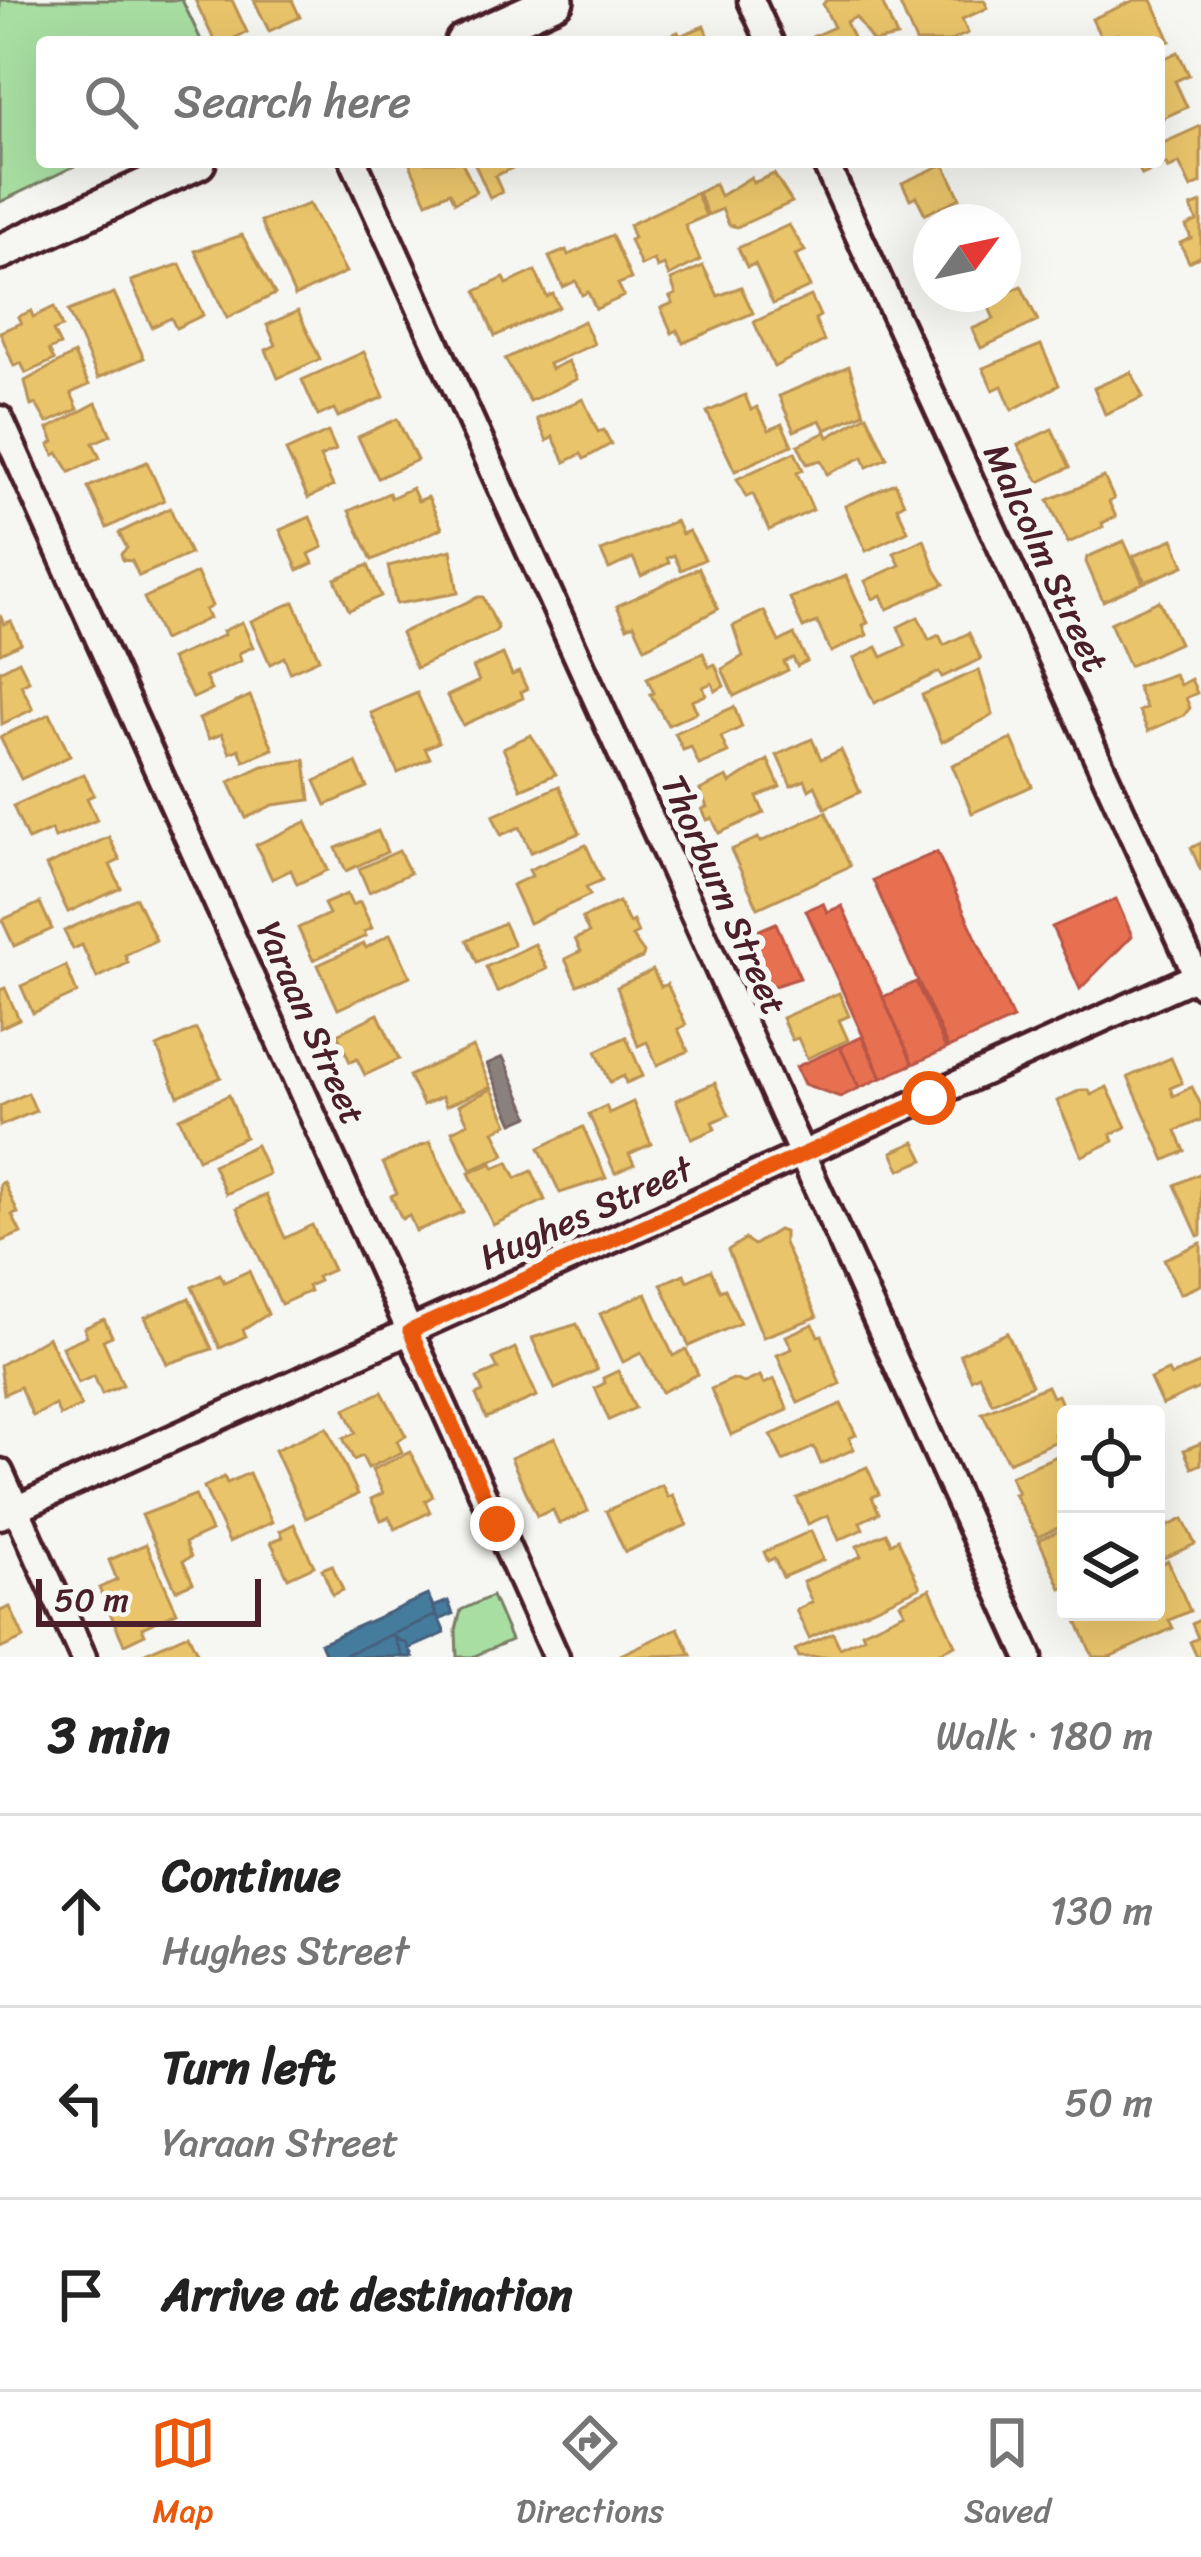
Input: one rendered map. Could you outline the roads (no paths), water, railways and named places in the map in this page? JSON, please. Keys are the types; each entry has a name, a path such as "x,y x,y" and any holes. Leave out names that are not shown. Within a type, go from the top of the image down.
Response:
{"main road":[{"path":"476,36 556,0"},
{"path":"0,252 185,168"}],"street":[{"path":"751,0 767,36"},
{"name":"Thorburn Street","path":"357,168 1029,1657"},
{"name":"Malcolm Street","path":"828,168 1200,978"},
{"name":"Yaraan Street","path":"0,419 556,1657"},
{"name":"Hughes Street","path":"8,1512 1200,978"},
{"path":"0,1472 8,1512 83,1657"}]}
